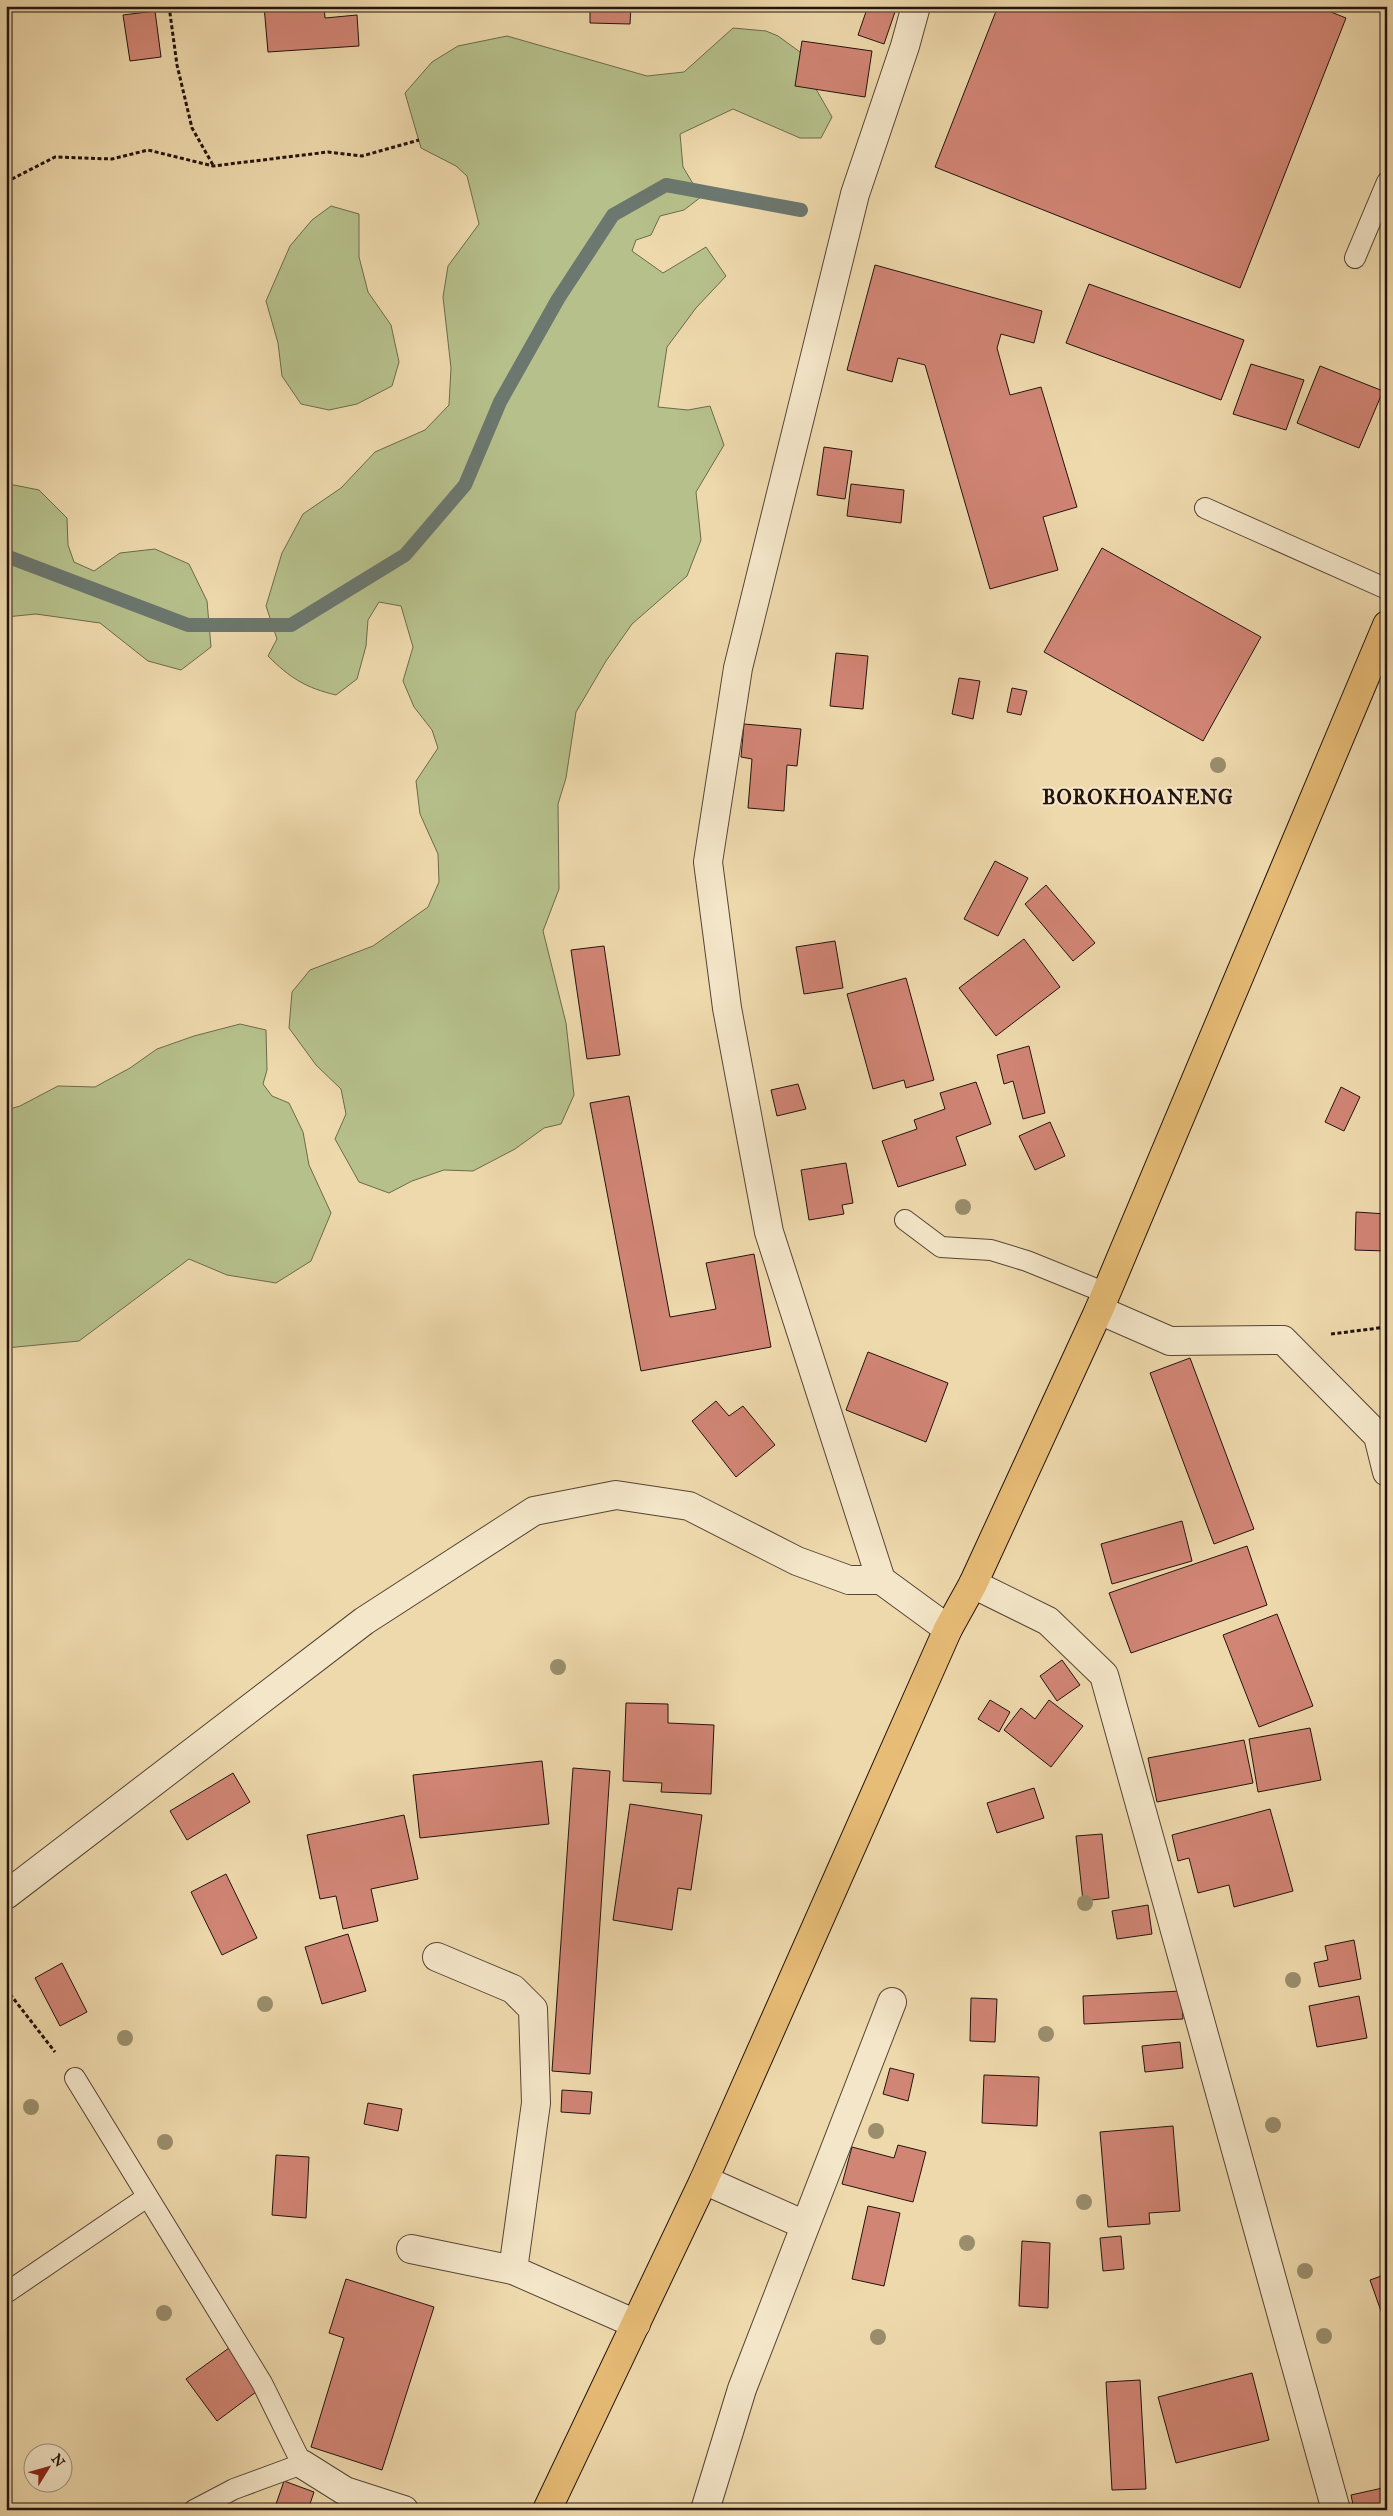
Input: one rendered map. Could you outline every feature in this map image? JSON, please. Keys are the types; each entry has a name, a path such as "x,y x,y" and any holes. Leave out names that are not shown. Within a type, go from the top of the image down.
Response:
{"main road":[{"path":"547,2510 704,2180 948,1629 973,1584 1102,1302 1387,625"}],"street":[{"path":"916,6 905,46 855,194 738,668 708,862 727,1008 769,1232 881,1580 948,1629"},
{"path":"1102,1302 1170,1341 1283,1340 1378,1436 1387,1472"},
{"path":"6,1895 364,1621 534,1511 616,1494 689,1506 797,1561 849,1580 881,1580"},
{"path":"973,1584 1048,1620 1104,1675 1336,2510"},
{"path":"437,1957 513,1989 533,2009 536,2102 513,2270"},
{"path":"705,2510 742,2389 892,2002"},
{"path":"704,2180 805,2225"},
{"path":"411,2249 513,2270 636,2324"},
{"path":"302,2464 345,2491 404,2510"}],"lane":[{"path":"1355,258 1387,182"},
{"path":"1205,508 1387,589"},
{"path":"904,1220 941,1247 991,1250 1027,1261 1102,1302"},
{"path":"75,2078 262,2382 302,2464 234,2488 194,2510"},
{"path":"6,2293 147,2197"}],"path":[{"path":"169,6 177,65 192,128 213,166"},
{"path":"6,182 55,157 112,158 148,150 213,166 328,152 362,156 419,140"},
{"path":"1283,1340 1387,1327"},
{"path":"6,1989 75,2078"}],"green space":[{"path":"733,28 766,31 778,36 800,52 816,89 832,117 821,138 800,138 733,109 680,134 683,167 701,197 684,210 660,216 651,235 636,240 632,251 663,273 706,247 726,276 696,308 667,347 658,407 688,410 710,406 724,445 696,492 701,540 687,576 632,624 606,661 576,712 566,778 558,804 559,889 543,931 566,1023 574,1095 561,1124 544,1128 515,1149 473,1171 444,1170 412,1181 389,1193 359,1182 335,1139 346,1114 341,1089 316,1065 289,1028 292,992 310,970 373,946 428,907 439,882 438,854 420,814 416,781 438,748 432,730 414,707 403,681 413,647 401,606 379,602 368,620 366,646 357,679 336,695 299,681 268,656 277,639 266,606 282,553 303,514 341,488 375,452 425,430 449,405 451,368 443,297 448,266 479,224 467,176 456,166 421,148 405,93 432,62 458,46 507,36 647,76 684,72"},
{"path":"331,206 359,214 359,257 368,292 391,325 399,362 392,386 357,404 329,410 301,404 282,376 278,343 266,301 290,246 312,220"},
{"path":"14,485 39,490 67,518 68,545 74,562 94,571 120,553 155,549 189,564 207,601 211,647 181,670 148,661 100,623 36,614 6,617 6,486"},
{"path":"240,1024 266,1030 267,1070 263,1084 272,1096 289,1103 303,1132 309,1165 331,1213 311,1261 276,1283 227,1275 189,1259 79,1341 6,1348 6,1110 20,1106 58,1086 95,1087 130,1068 157,1049 194,1036"}],"building":[{"path":"6,6 17,6 17,11 6,12"},
{"path":"264,6 324,6 325,18 357,15 359,46 268,52"},
{"path":"590,6 631,6 630,24 590,23"},
{"path":"793,6 814,6 813,10"},
{"path":"868,6 897,6 884,44 858,35"},
{"path":"998,6 1316,6 1346,18 1240,288 935,167"},
{"path":"155,11 161,57 130,61 123,15"},
{"path":"802,41 872,51 865,97 795,86"},
{"path":"875,265 1042,311 1034,343 1001,334 997,348 1010,395 1041,387 1077,507 1043,517 1058,570 990,589 925,365 898,358 892,382 847,370"},
{"path":"1089,284 1244,340 1221,400 1066,343"},
{"path":"1251,364 1304,380 1286,430 1233,414"},
{"path":"1320,366 1383,391 1359,448 1297,423"},
{"path":"824,447 852,451 845,499 817,495"},
{"path":"851,484 904,490 901,523 847,516"},
{"path":"1102,548 1261,637 1203,741 1044,652"},
{"path":"836,653 868,656 863,709 830,706"},
{"path":"959,678 980,681 973,719 952,714"},
{"path":"1012,688 1027,691 1021,715 1007,712"},
{"path":"744,724 801,729 797,766 787,765 784,811 748,808 752,759 741,757"},
{"path":"995,861 1028,878 998,936 964,919"},
{"path":"1046,885 1095,943 1073,961 1025,904"},
{"path":"1024,939 1060,987 996,1036 959,988"},
{"path":"835,941 843,988 804,994 796,947"},
{"path":"604,946 620,1055 587,1059 571,950"},
{"path":"906,978 934,1080 906,1088 904,1080 873,1089 847,994"},
{"path":"1029,1046 1045,1113 1023,1119 1013,1081 1004,1084 997,1055"},
{"path":"976,1082 991,1124 956,1137 966,1165 898,1187 882,1141 917,1129 914,1120 945,1109 940,1093"},
{"path":"798,1084 806,1109 777,1116 771,1090"},
{"path":"1341,1087 1360,1097 1344,1131 1325,1122"},
{"path":"629,1096 670,1317 716,1309 706,1263 754,1254 771,1347 641,1371 590,1103"},
{"path":"1050,1122 1065,1156 1035,1170 1019,1136"},
{"path":"846,1163 853,1203 842,1205 844,1214 809,1220 801,1170"},
{"path":"1356,1212 1387,1214 1387,1251 1355,1250"},
{"path":"868,1352 948,1383 926,1442 846,1410"},
{"path":"1190,1358 1254,1529 1214,1544 1150,1373"},
{"path":"716,1401 729,1416 743,1406 775,1445 736,1477 692,1421"},
{"path":"1182,1521 1192,1561 1112,1584 1101,1544"},
{"path":"1247,1546 1267,1605 1131,1653 1109,1593"},
{"path":"1277,1614 1313,1706 1259,1727 1223,1635"},
{"path":"1062,1660 1080,1685 1057,1701 1040,1676"},
{"path":"990,1700 1010,1712 999,1732 978,1719"},
{"path":"1049,1700 1083,1726 1051,1767 1004,1730 1021,1708 1035,1719"},
{"path":"626,1703 668,1704 668,1723 714,1725 711,1794 661,1792 662,1783 623,1781"},
{"path":"1310,1728 1321,1780 1258,1792 1249,1739"},
{"path":"1244,1740 1253,1783 1157,1802 1148,1758"},
{"path":"542,1761 549,1824 420,1838 413,1775"},
{"path":"573,1768 610,1771 590,2074 552,2071"},
{"path":"233,1773 250,1802 187,1840 170,1811"},
{"path":"1034,1788 1044,1818 997,1833 987,1803"},
{"path":"630,1804 702,1815 691,1890 678,1888 672,1930 613,1920"},
{"path":"1270,1809 1293,1891 1234,1907 1229,1885 1198,1893 1189,1858 1178,1861 1172,1835"},
{"path":"404,1815 418,1879 371,1889 378,1921 343,1929 336,1896 320,1899 307,1835"},
{"path":"1102,1834 1109,1898 1083,1901 1076,1836"},
{"path":"226,1874 257,1938 222,1955 191,1892"},
{"path":"1148,1905 1152,1934 1117,1939 1112,1911"},
{"path":"348,1934 366,1991 322,2004 305,1947"},
{"path":"1354,1940 1361,1979 1319,1987 1314,1963 1328,1960 1325,1946"},
{"path":"62,1963 87,2012 60,2026 35,1978"},
{"path":"1181,1991 1183,2019 1084,2024 1083,1996"},
{"path":"1359,1996 1367,2038 1317,2047 1309,2006"},
{"path":"971,1998 997,1999 995,2042 970,2041"},
{"path":"1180,2042 1183,2068 1145,2072 1142,2046"},
{"path":"890,2068 914,2074 908,2101 883,2094"},
{"path":"984,2075 1039,2077 1037,2126 982,2123"},
{"path":"562,2090 592,2092 590,2114 561,2112"},
{"path":"368,2103 402,2109 398,2131 364,2124"},
{"path":"1173,2126 1180,2211 1149,2213 1150,2224 1108,2227 1100,2132"},
{"path":"898,2145 926,2152 913,2202 842,2184 852,2147 894,2158"},
{"path":"276,2155 309,2157 306,2218 272,2215"},
{"path":"868,2206 900,2213 884,2286 852,2279"},
{"path":"1121,2236 1124,2269 1103,2271 1100,2238"},
{"path":"1022,2241 1050,2243 1048,2308 1019,2306"},
{"path":"1387,2274 1387,2328 1370,2280"},
{"path":"346,2279 434,2307 382,2470 311,2447 344,2338 329,2333"},
{"path":"229,2348 260,2389 217,2421 186,2379"},
{"path":"1252,2373 1269,2440 1176,2463 1158,2397"},
{"path":"1140,2380 1146,2489 1112,2490 1106,2382"},
{"path":"284,2481 314,2492 308,2510 274,2510"},
{"path":"1387,2487 1387,2510 1354,2510 1351,2495"}],"waterway":[{"path":"6,556 188,625 291,625 405,555 465,485 500,402 558,299 613,215 666,185 801,210"}],"district":[{"name":"BOROKHOANENG","path":"1138,797"}]}
